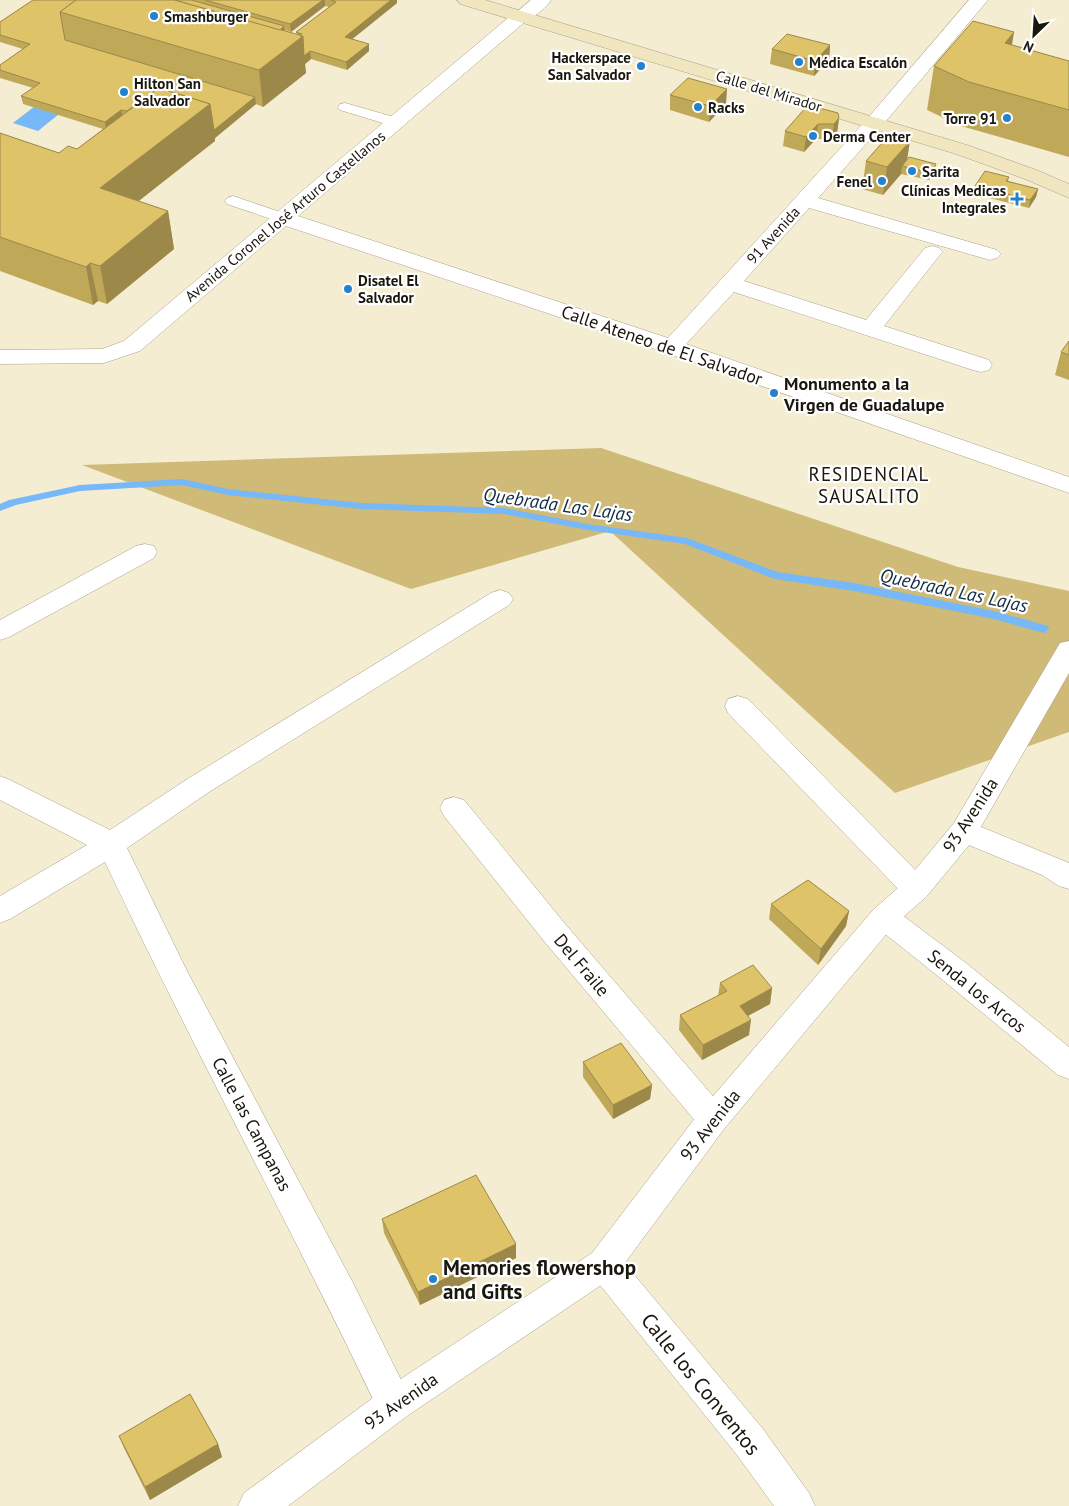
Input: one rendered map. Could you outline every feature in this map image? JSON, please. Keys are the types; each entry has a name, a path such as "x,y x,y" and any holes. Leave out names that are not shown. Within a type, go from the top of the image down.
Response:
{"main road":[{"name":"Calle del Mirador","path":"466,0 531,9"},
{"name":"Calle del Mirador","path":"494,0 531,9 876,120 997,162 1069,192"},
{"name":"Calle del Mirador","path":"876,120 1006,154 1069,180"}],"street":[{"name":"91 Avenida","path":"672,347 876,120 979,0"},
{"name":"Avenida Coronel José Arturo Castellanos","path":"0,357 104,356 132,346 531,9"},
{"path":"804,200 990,254"},
{"name":"Calle Ateneo de El Salvador","path":"283,218 672,347 1069,485"},
{"path":"870,329 932,252"},
{"path":"730,283 981,365"},
{"path":"0,631 145,552"},
{"path":"0,911 111,844 199,785 500,599"},
{"name":"93 Avenida","path":"279,1500 394,1404 604,1264 713,1119 884,917 916,889 964,831 1069,650"},
{"path":"738,706 916,889"},
{"path":"0,787 111,844"},
{"name":"Del Fraile","path":"454,808 555,933 713,1119"},
{"path":"964,831 1052,867 1069,878"},
{"name":"Calle las Campanas","path":"111,844 174,976 340,1292 394,1404"},
{"name":"Senda los Arcos","path":"884,917 955,972 1069,1066"},
{"name":"Calle los Conventos","path":"604,1264 646,1318 750,1442 796,1506"}],"lane":[{"path":"345,107 396,122"},
{"path":"233,201 283,218"}],"shaded area":[{"path":"601,448 958,567 1069,591 1069,732 895,793 610,531 411,589 82,465"}],"water":[{"path":"39,103 64,110 38,131 13,123"}],"building":[{"path":"33,0 76,0 60,12 65,40 255,97 214,130 210,104 159,88 127,111 121,110 105,122 21,96 40,83 0,70 0,65 30,44 0,35 0,22"},
{"path":"76,0 175,0 303,36 259,70 60,12"},
{"path":"175,0 191,0 284,26 280,30"},
{"path":"205,0 323,0 290,24"},
{"path":"331,0 391,0 345,37 369,44 346,62 310,51 304,56 303,36 296,32 336,2"},
{"path":"973,21 1014,32 1005,43 1069,61 1069,110 969,82 934,66"},
{"path":"787,34 830,45 815,61 772,49"},
{"path":"688,78 727,89 710,106 670,95"},
{"path":"159,88 210,104 100,188 168,211 100,266 90,263 86,267 0,237 0,133 59,153 68,146 77,149"},
{"path":"808,105 838,113 839,118 834,124 818,124 806,137 785,131"},
{"path":"889,135 910,141 887,167 866,161"},
{"path":"909,157 936,164 930,173 902,166"},
{"path":"985,171 1009,177 1006,181 1038,189 1030,200 975,186"},
{"path":"1069,341 1069,355 1061,352"},
{"path":"808,880 849,911 821,949 771,904"},
{"path":"753,965 772,988 740,1006 751,1020 703,1045 680,1015 727,991 720,983"},
{"path":"621,1043 652,1085 613,1105 583,1062"},
{"path":"476,1175 516,1244 418,1292 382,1219"},
{"path":"190,1394 218,1444 145,1487 119,1436"}],"waterway":[{"name":"Quebrada Las Lajas","path":"0,508 13,502 80,488 182,482 228,492 361,506 504,511 588,527 687,541 775,575 854,587 994,615 1044,629"}],"place":[{"name":"Smashburger","path":"154,16"},
{"name":"Médica Escalón","path":"799,62"},
{"name":"Hackerspace San Salvador","path":"641,66"},
{"name":"Hilton San Salvador","path":"124,92"},
{"name":"Racks","path":"698,107"},
{"name":"Torre 91","path":"1007,118"},
{"name":"Derma Center","path":"813,136"},
{"name":"Sarita","path":"912,171"},
{"name":"Fenel","path":"882,181"},
{"name":"Clínicas Medicas Integrales","path":"1017,199"},
{"name":"Disatel El Salvador","path":"348,289"},
{"name":"Monumento a la Virgen de Guadalupe","path":"774,393"},
{"name":"Memories flowershop and Gifts","path":"433,1279"}],"district":[{"name":"RESIDENCIAL SAUSALITO","path":"869,485"}]}
